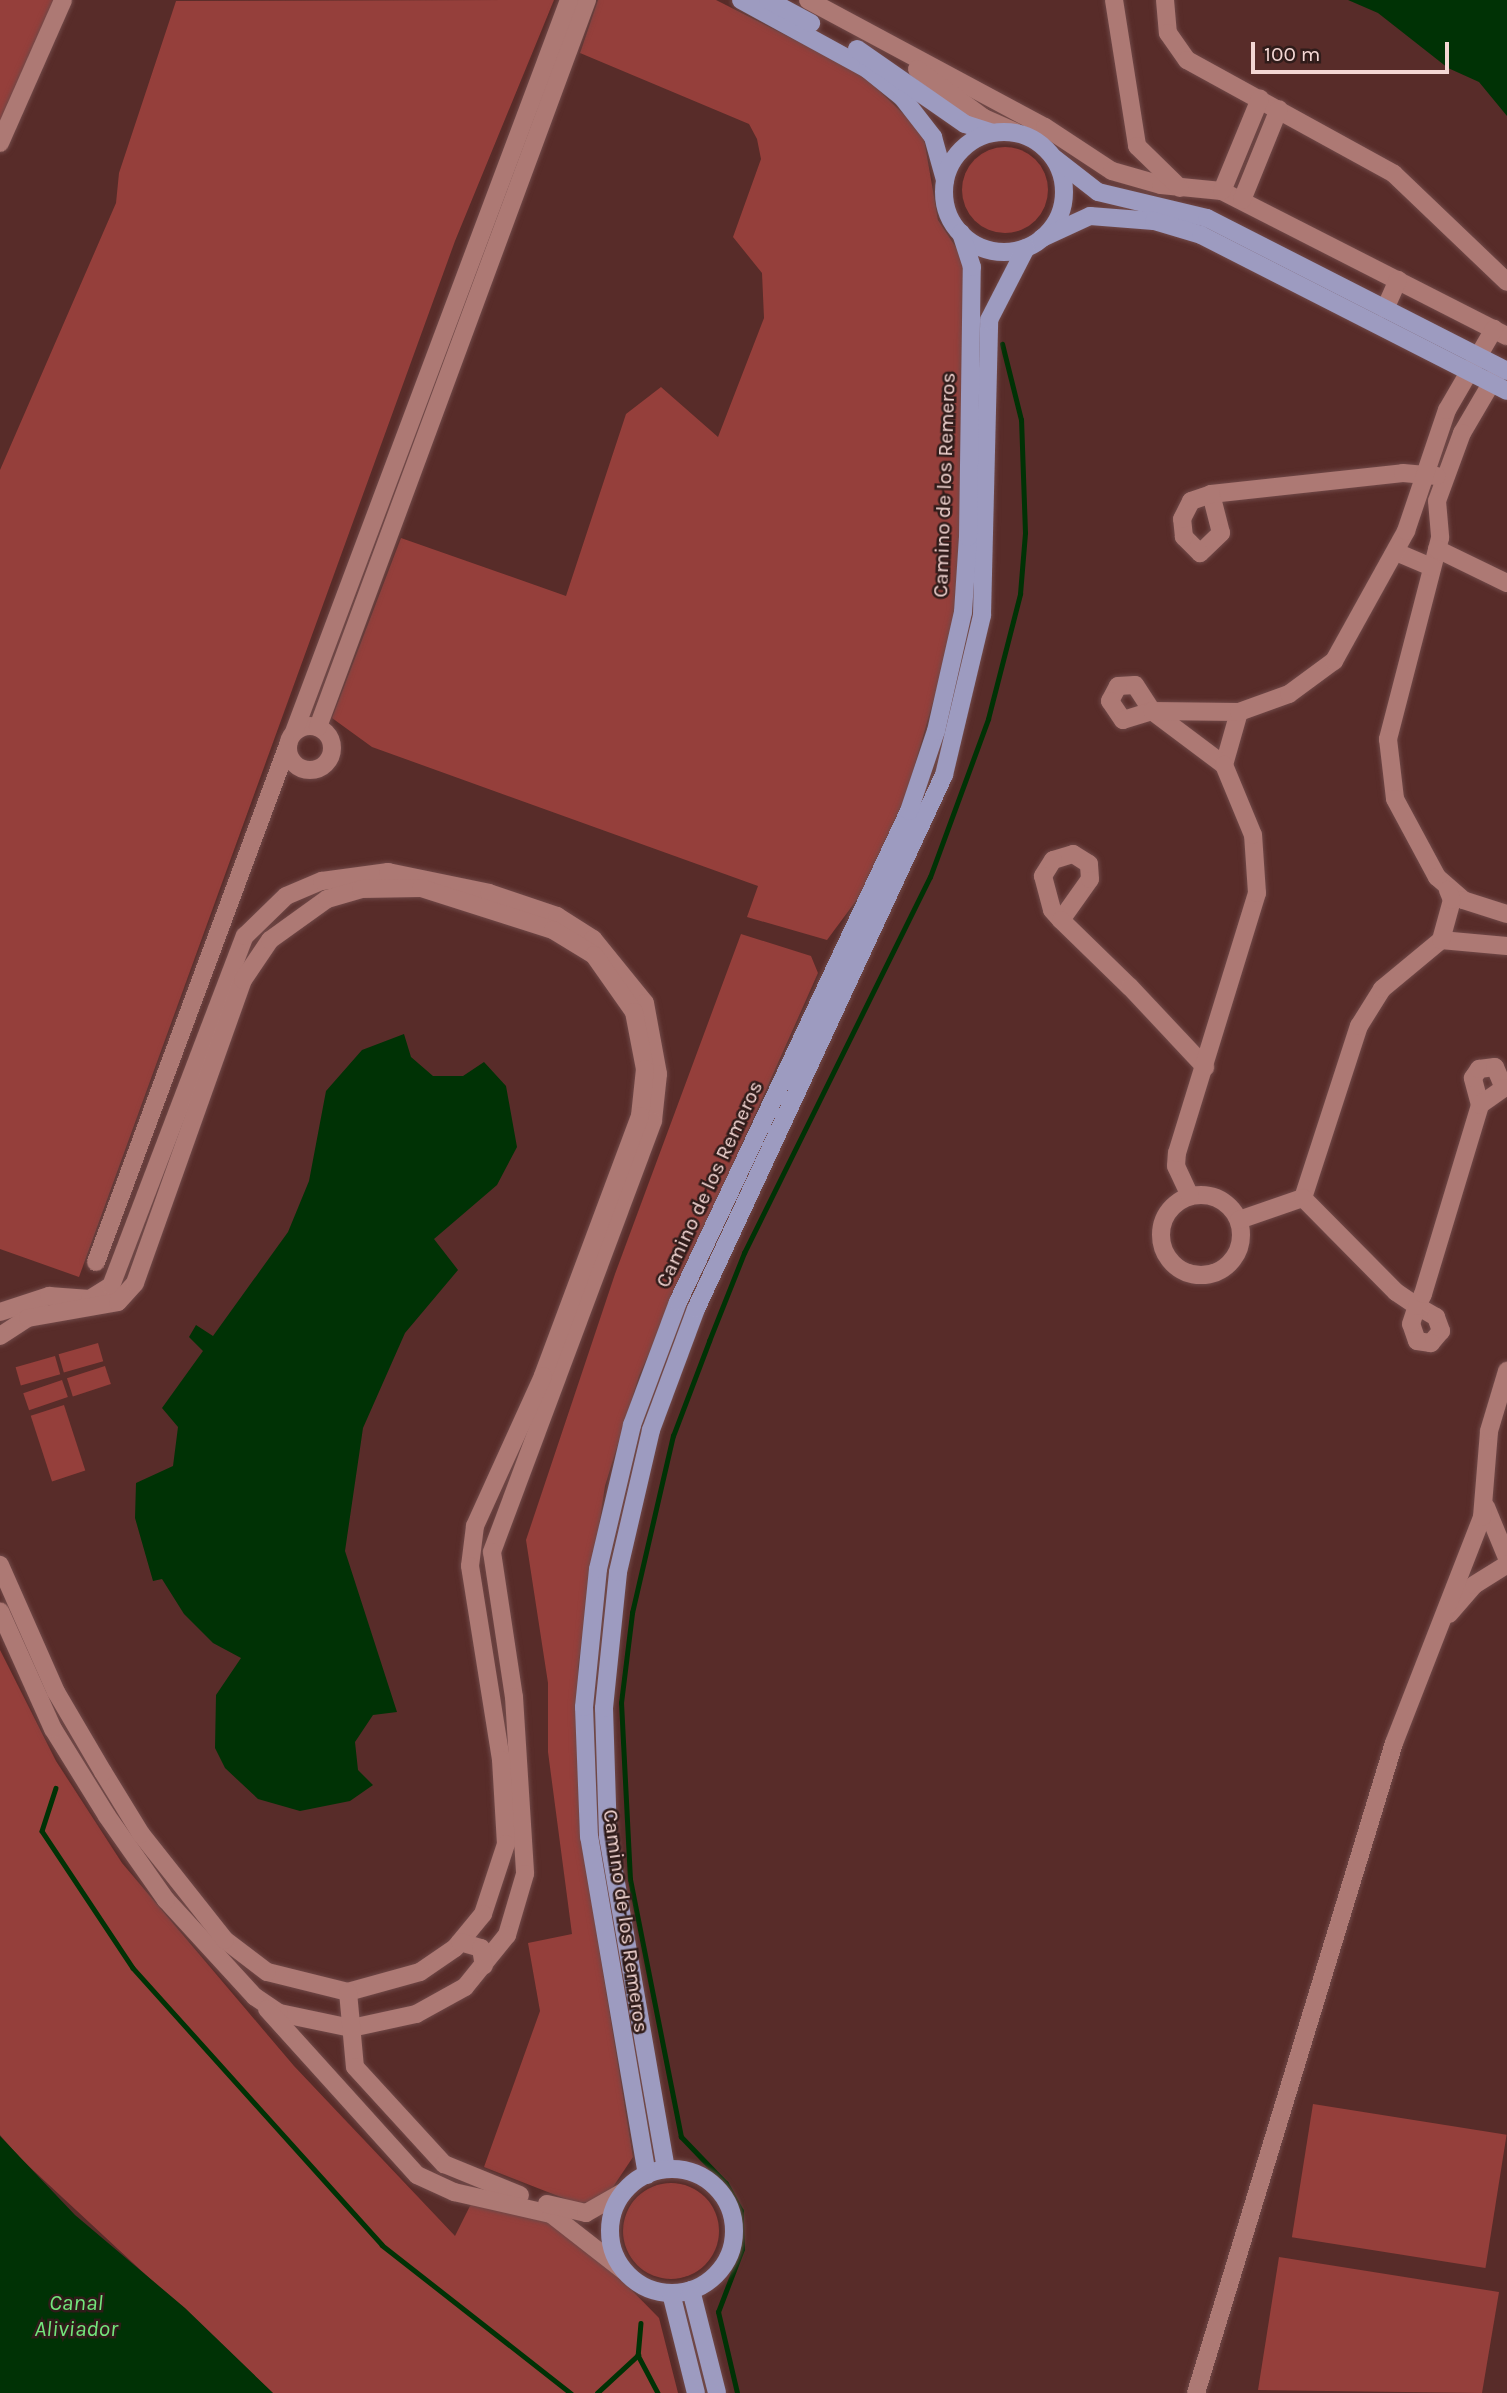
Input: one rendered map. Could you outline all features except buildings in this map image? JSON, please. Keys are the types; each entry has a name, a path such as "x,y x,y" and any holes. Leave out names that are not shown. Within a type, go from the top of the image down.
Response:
{"main road":[{"path":"741,0 867,69 902,97 933,137 945,180 947,209 961,233 991,250 1026,248 1090,216 1154,221 1201,235 1501,378"},
{"path":"768,0 890,68 965,124 992,133 1015,132 1053,156 1098,192 1207,218 1385,309 1473,364"},
{"path":"945,180 961,149 992,133"},
{"path":"1042,238 1054,225 1065,191 1053,156"},
{"name":"Camino de los Remeros","path":"647,2175 589,1837 584,1707 598,1569 632,1424 678,1301 909,811 936,732 962,612 968,537 972,267 961,233"},
{"name":"Camino de los Remeros","path":"666,2169 608,1836 604,1708 618,1573 651,1430 692,1321 944,775 982,615 989,320 1026,248"},
{"path":"666,2169 700,2176 732,2214 725,2263 691,2290 671,2293 652,2290 624,2271 610,2240 623,2192 647,2175 666,2169"},
{"path":"691,2290 717,2393"},
{"path":"671,2293 696,2393"}],"street":[{"path":"0,143 63,0"},
{"path":"291,739 318,727 442,392 535,117 569,0"},
{"path":"96,1262 425,385 535,117 587,0"},
{"path":"808,0 831,7 897,49 1016,111 1112,171 1180,188 1222,191 1500,332 1473,364 1447,411 1434,517 1437,549 1389,722 1388,757 1403,820 1452,900 1441,940 1370,1004 1303,1198"},
{"path":"1114,0 1137,146 1180,188"},
{"path":"1165,0 1168,33 1187,60 1279,109 1418,191 1507,282"},
{"path":"897,49 962,103 1015,132"},
{"path":"1222,191 1260,99"},
{"path":"1242,200 1279,109"},
{"path":"1385,309 1398,280"},
{"path":"1190,1196 1176,1166 1258,893 1253,835 1224,765 1152,711 1239,712 1289,694 1334,661 1396,552 1414,511 1501,378"},
{"path":"425,385 442,392"},
{"path":"1211,494 1437,476"},
{"path":"1414,511 1434,517"},
{"path":"1437,549 1507,583"},
{"path":"1396,552 1432,567"},
{"path":"1224,765 1239,712"},
{"path":"291,739 296,765 324,765 332,746 318,727"},
{"path":"0,1312 49,1296 90,1299 111,1286 232,966 263,913 307,887 369,873 413,874 557,916 593,939 625,971 653,1027 658,1074 653,1121 492,1552 514,1698 525,1874 505,1938 466,1987 416,2014 351,2028 284,2021"},
{"path":"307,887 314,907"},
{"path":"0,1336 28,1318 118,1302 135,1283 243,980 277,934 314,907 361,889 421,888 553,930 594,954 615,979 634,1012 643,1049 640,1116 543,1376 475,1526 470,1566 506,1816 500,1872 476,1922 460,1942 420,1972 348,1992 300,1985 267,1972 225,1940 141,1834 56,1692 0,1564"},
{"path":"1448,890 1479,908 1507,914"},
{"path":"263,913 277,934"},
{"path":"1061,920 1205,1067"},
{"path":"1441,940 1507,946"},
{"path":"1303,1198 1417,1306 1480,1105"},
{"path":"1190,1196 1224,1202 1239,1220 1240,1244 1228,1265 1206,1275 1182,1271 1165,1255 1160,1231 1169,1209 1190,1196"},
{"path":"1239,1220 1303,1198"},
{"path":"1196,2393 1394,1743 1479,1527 1489,1431 1507,1371"},
{"path":"1483,1500 1507,1558"},
{"path":"1437,1631 1474,1585 1507,1564"},
{"path":"0,1611 53,1729 107,1816 166,1899 255,1997 284,2021 417,2175 454,2192 551,2214 624,2271"},
{"path":"476,1922 482,1936 505,1938"},
{"path":"460,1942 481,1948 484,1966"},
{"path":"284,2021 300,1985"},
{"path":"348,1992 355,2067 444,2164 568,2212 604,2207 623,2192"}],"shaded area":[{"path":"0,0 57,0 0,132"},
{"path":"554,0 455,241 79,1277 0,1249 0,470 116,203 119,173 176,1"},
{"path":"598,0 716,0 862,74 923,133 938,220 967,264 960,571 949,647 906,795 870,882 827,940 747,917 758,886 372,747 332,718 401,538 566,596 626,414 661,387 718,437 764,318 762,273 733,237 761,159 757,139 749,124 580,53"},
{"path":"1005,147 1021,151 1035,160 1044,174 1048,190 1044,206 1035,220 1021,229 1005,233 989,229 975,220 966,206 962,190 966,174 975,160 989,151"},
{"path":"741,934 811,956 818,973 639,1376 605,1486 578,1667 579,1825 633,2157 611,2190 592,2202 576,2203 484,2167 540,2011 528,1943 572,1934 548,1752 548,1683 526,1540 615,1274"},
{"path":"98,1343 103,1361 64,1373 59,1354"},
{"path":"55,1356 60,1374 21,1386 16,1367"},
{"path":"105,1366 111,1384 73,1396 67,1378"},
{"path":"62,1380 68,1397 29,1410 23,1393"},
{"path":"64,1405 85,1471 52,1481 31,1416"},
{"path":"0,1650 56,1761 122,1863 294,2066 455,2236 472,2202 552,2222 605,2263 659,2318 678,2393 273,2393 20,2158 0,2135"},
{"path":"1313,2104 1507,2135 1485,2268 1292,2237"},
{"path":"671,2183 689,2186 705,2197 716,2213 719,2231 716,2249 705,2265 689,2276 671,2279 653,2276 637,2265 626,2249 623,2231 626,2213 637,2197 653,2186"},
{"path":"1279,2257 1499,2292 1482,2393 1258,2390"}],"water":[{"path":"1348,0 1507,0 1507,116 1479,82 1448,68 1378,13"},
{"path":"404,1034 411,1057 433,1076 463,1076 484,1062 506,1086 517,1147 497,1185 434,1239 458,1270 405,1333 363,1428 345,1551 397,1712 373,1715 355,1742 358,1770 373,1785 350,1801 300,1811 258,1799 225,1768 215,1748 216,1695 241,1658 213,1643 184,1614 162,1579 153,1581 135,1518 136,1483 173,1466 178,1427 162,1408 203,1351 189,1337 196,1325 213,1336 288,1232 309,1181 326,1091 362,1050"},
{"name":"Canal Aliviador","path":"0,2136 75,2215 185,2308 273,2393 0,2393"}],"waterway":[{"path":"737,2393 718,2312 742,2249 741,2211 726,2184 681,2137 630,1880 621,1703 632,1613 673,1436 744,1253 930,877 988,719 1020,594 1025,533 1021,420 1002,344"},
{"path":"56,1788 42,1831 133,1968 382,2245 571,2393"},
{"path":"641,2323 638,2355 658,2393"},
{"path":"597,2393 638,2355"}]}
